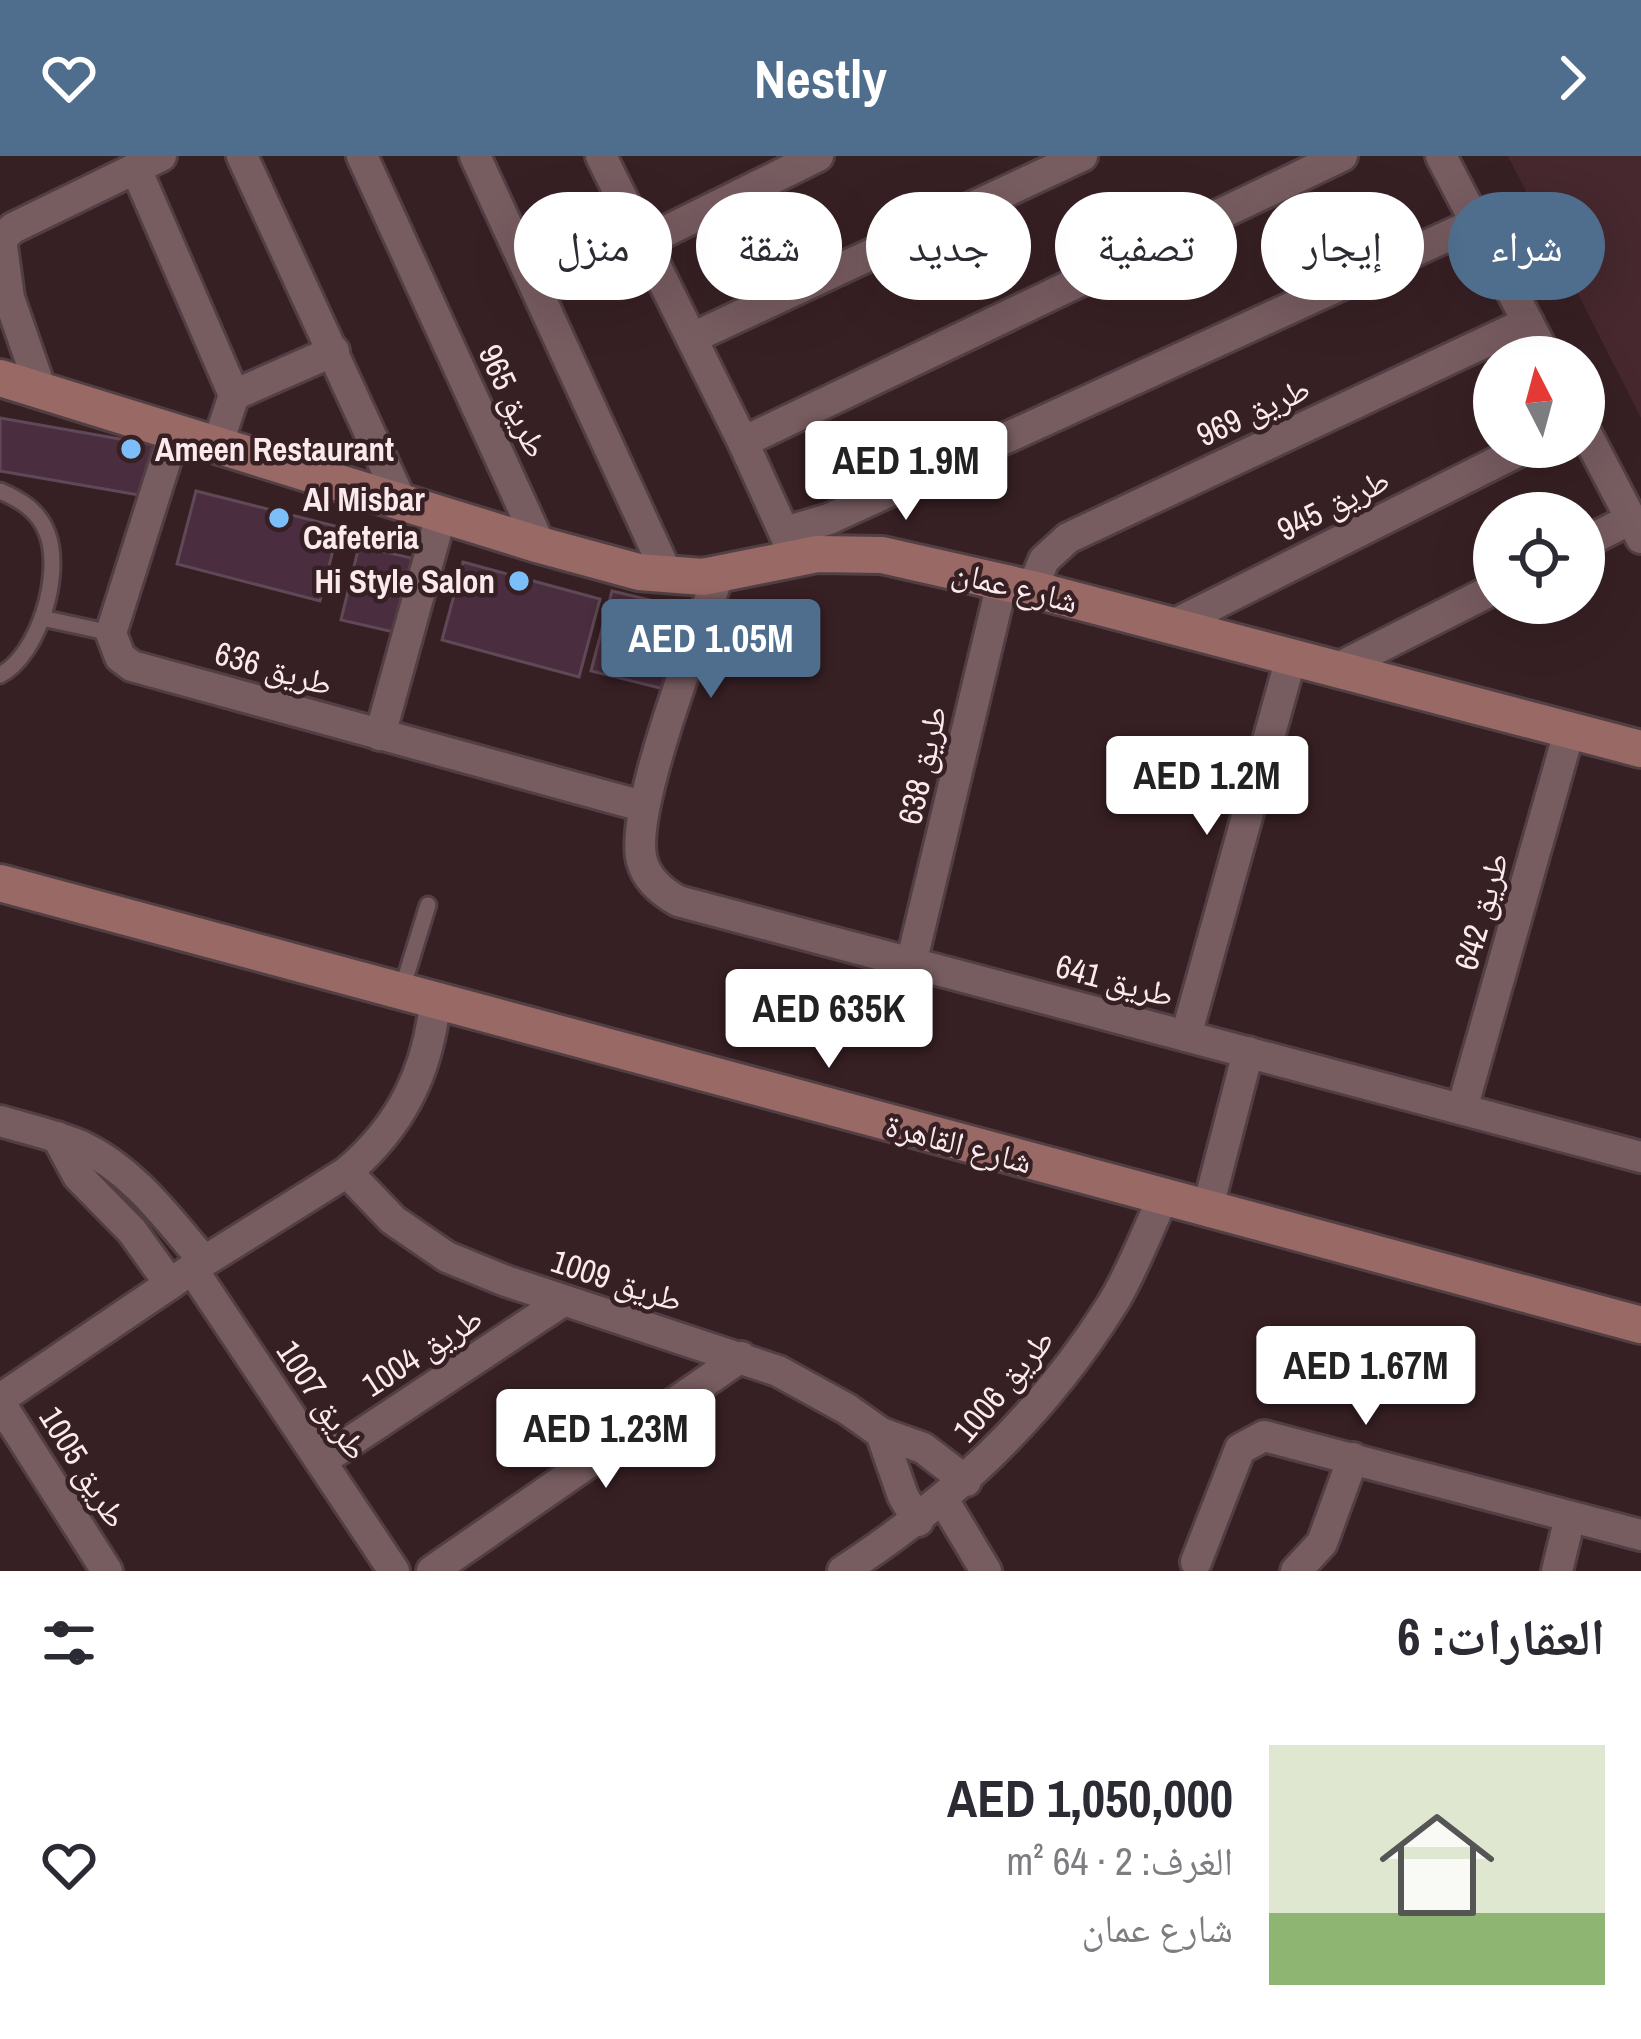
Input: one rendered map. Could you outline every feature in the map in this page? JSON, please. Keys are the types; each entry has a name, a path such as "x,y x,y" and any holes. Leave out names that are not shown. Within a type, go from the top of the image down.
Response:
{"street":[{"path":"242,156 401,501"},
{"name":"طريق 965","path":"362,156 540,545"},
{"path":"475,156 668,576"},
{"path":"601,156 619,192"},
{"path":"672,228 818,156"},
{"path":"692,338 1082,156"},
{"path":"743,442 1342,156"},
{"path":"1441,156 1460,192"},
{"path":"41,390 9,298 1,239 13,228 148,162 234,395 218,443"},
{"path":"672,298 790,545 830,519 1448,236"},
{"path":"1516,300 1535,336"},
{"name":"طريق 969","path":"1017,586 1068,538 1528,322"},
{"path":"234,395 334,351"},
{"name":"شارع عمان","path":"0,378 540,545 668,576 718,576 790,545 883,555 1641,749"},
{"name":"شارع عمان","path":"0,389 41,390"},
{"path":"111,633 176,431"},
{"name":"طريق 945","path":"1171,626 1486,468"},
{"path":"1604,468 1636,528 1605,537"},
{"path":"380,735 441,515"},
{"name":"طريق 641","path":"718,576 642,806 642,862 650,879 678,902 1641,1157"},
{"name":"طريق 638","path":"911,964 1017,586"},
{"path":"1338,668 1473,600"},
{"name":"طريق 636","path":"111,633 120,657 132,666 642,806"},
{"path":"1186,1036 1291,658"},
{"name":"طريق 642","path":"1462,1109 1569,732"},
{"name":"شارع القاهرة","path":"0,883 1641,1325"},
{"path":"0,1401 369,1154 404,1108 426,1057 418,997"},
{"path":"1207,1211 1248,1052"},
{"name":"طريق 1007","path":"0,1121 57,1137 69,1164 132,1231 188,1272 394,1571"},
{"name":"طريق 1009","path":"347,1172 369,1198 420,1241 476,1270 742,1358 812,1388 880,1432 923,1448 955,1491"},
{"name":"طريق 1006","path":"843,1571 955,1491 1036,1410 1113,1303 1163,1198"},
{"name":"طريق 1004","path":"321,1461 563,1301"},
{"path":"432,1571 742,1358"},
{"name":"طريق 1005","path":"0,1401 107,1571"},
{"path":"880,1432 903,1496 918,1520"},
{"path":"1196,1562 1240,1449 1264,1436 1641,1535"},
{"path":"1296,1571 1322,1543 1353,1458"},
{"path":"955,1491 986,1571"},
{"path":"1557,1571 1570,1516"}],"lane":[{"path":"0,491 36,514 47,532 52,573 28,652 0,675"},
{"path":"42,618 111,633"},
{"path":"418,997 428,905"}],"shaded area":[{"path":"1508,156 1641,156 1641,418 1605,347 1605,336 1599,336 1581,300 1605,300 1605,192 1526,192"}],"building":[{"path":"0,418 154,445 145,496 0,471"},
{"path":"196,491 339,527 320,601 177,564"},
{"path":"359,546 416,559 398,633 341,620"},
{"path":"463,562 600,599 579,677 442,640"},
{"path":"612,591 688,609 668,690 591,671"}],"place":[{"name":"Ameen Restaurant","path":"131,449"},
{"name":"Al Misbar Cafeteria","path":"279,518"},
{"name":"Hi Style Salon","path":"519,581"}]}
